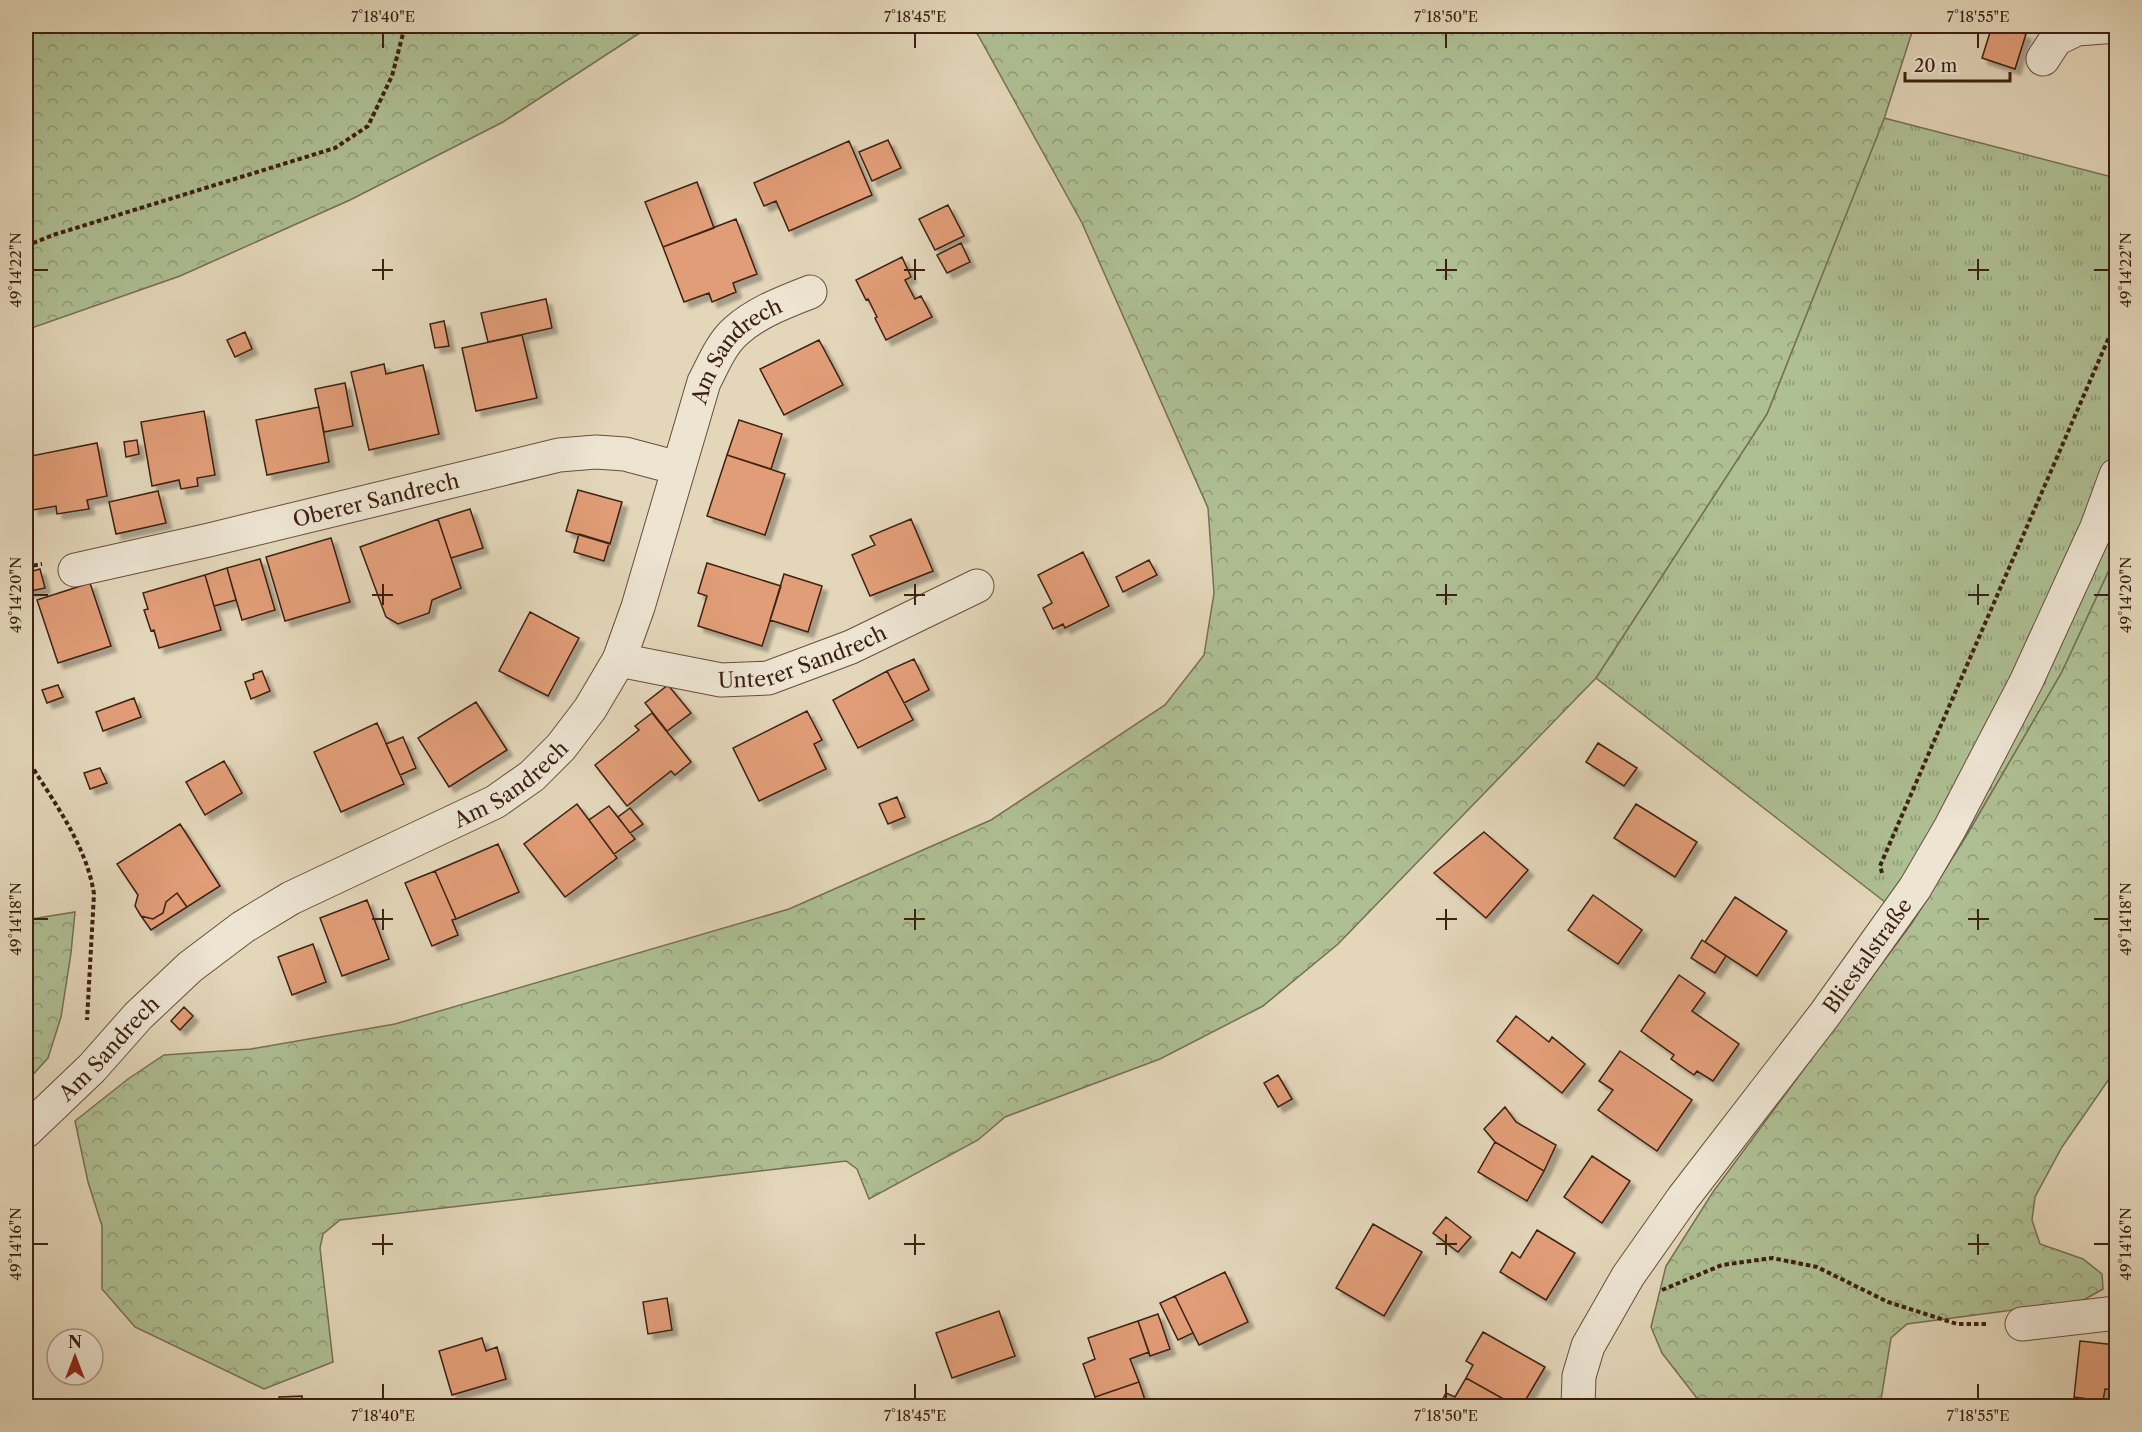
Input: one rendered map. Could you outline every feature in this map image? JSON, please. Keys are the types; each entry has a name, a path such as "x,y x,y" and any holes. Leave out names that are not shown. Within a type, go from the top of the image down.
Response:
{"street":[{"path":"2043,59 2056,39 2077,29 2116,26"},
{"name":"Am Sandrech","path":"26,1131 92,1068 138,1016 181,975 243,927 291,898 495,802 532,776 561,747 590,709 618,660 638,607 704,382 718,355 735,332 753,318 810,292"},
{"name":"Oberer Sandrech","path":"75,570 559,455 596,452 625,454 678,468"},
{"name":"Bliestalstraße","path":"1578,1407 1578,1376 1588,1346 1628,1276 1683,1198 1825,1014 1916,888 2026,682 2097,527 2116,475"},
{"name":"Unterer Sandrech","path":"618,660 721,681 768,678 851,646 977,586"},
{"path":"2022,1324 2116,1312"}],"path":[{"path":"26,246 53,235 335,148 368,126 392,76 405,26"},
{"path":"1894,917 1880,866 2116,321"},
{"path":"26,757 82,850 91,876 94,894 86,1045 92,1068"},
{"path":"1656,1294 1664,1288 1722,1265 1772,1258 1817,1267 1888,1302 1957,1324 2022,1324"}],"green space":[{"path":"26,26 659,26 638,34 503,122 350,200 180,276 26,330"},
{"path":"969,26 1914,26 1884,119 1767,414 1596,678 1338,944 1263,1006 1160,1059 1005,1117 978,1140 869,1199 857,1169 846,1161 340,1220 323,1234 320,1248 333,1362 264,1389 135,1327 102,1289 102,1226 88,1182 75,1121 128,1079 164,1055 251,1049 395,1024 789,909 991,820 1165,705 1204,655 1214,593 1208,508 1082,223 978,35"},
{"path":"1884,118 2116,178 2116,555 2062,672 1968,833 1912,923 1596,678 1767,414"},
{"path":"2116,555 2116,1069 2062,1147 2035,1197 2032,1220 2040,1244 2083,1259 2102,1274 2103,1289 2082,1301 1907,1324 1891,1338 1880,1406 1703,1406 1662,1353 1651,1327 1666,1266 1713,1192 1912,923 1968,833 2062,672"},
{"path":"75,912 61,1017 48,1058 26,1082 26,920"}],"building":[{"path":"1992,26 2026,34 2015,69 1982,58"},
{"path":"888,140 901,168 872,181 859,152"},
{"path":"849,141 872,195 789,231 776,201 764,206 754,183"},
{"path":"697,182 714,228 663,247 645,202"},
{"path":"948,205 964,236 935,250 919,219"},
{"path":"736,219 757,274 733,283 736,292 712,302 709,293 684,302 663,247"},
{"path":"961,243 970,262 947,273 937,255"},
{"path":"902,257 911,277 905,280 915,299 921,296 932,317 886,340 868,299 866,300 856,280"},
{"path":"546,299 552,328 488,342 481,313"},
{"path":"444,321 449,346 435,348 430,324"},
{"path":"245,332 252,349 235,357 227,340"},
{"path":"522,335 537,398 476,411 462,348"},
{"path":"819,340 843,385 784,415 760,369"},
{"path":"384,364 386,374 423,365 439,434 369,450 351,372"},
{"path":"345,383 353,426 324,432 315,389"},
{"path":"319,407 329,462 267,475 256,420"},
{"path":"204,411 215,475 197,478 198,486 181,489 179,480 152,486 141,422"},
{"path":"739,420 782,434 771,469 727,455"},
{"path":"137,440 139,454 126,457 124,442"},
{"path":"97,443 107,496 87,500 89,509 57,514 56,506 33,510 26,457"},
{"path":"727,455 785,474 765,535 707,516"},
{"path":"578,490 622,502 610,544 566,531"},
{"path":"158,491 166,523 116,534 109,502"},
{"path":"470,509 483,548 451,558 438,519"},
{"path":"438,519 461,588 432,600 429,613 398,624 386,617 360,547"},
{"path":"911,519 933,571 870,596 852,555 875,545 870,536"},
{"path":"579,534 609,543 604,561 574,552"},
{"path":"331,538 350,602 285,621 266,557"},
{"path":"1083,552 1109,606 1065,628 1063,624 1053,629 1043,608 1052,603 1038,575"},
{"path":"260,559 275,610 242,620 227,568"},
{"path":"1149,560 1157,575 1123,592 1116,577"},
{"path":"707,563 781,586 762,646 698,626 707,596 698,593"},
{"path":"227,568 236,600 214,606 205,575"},
{"path":"40,569 45,588 26,592 26,573"},
{"path":"784,574 822,586 808,632 770,620"},
{"path":"205,575 221,630 159,648 154,630 151,631 144,610 148,609 143,593"},
{"path":"90,583 111,646 58,663 37,600"},
{"path":"530,612 579,638 548,696 499,671"},
{"path":"914,659 929,690 904,703 887,671"},
{"path":"262,671 270,691 251,699 245,682 254,679 253,674"},
{"path":"887,671 913,720 858,748 833,700"},
{"path":"58,685 63,697 47,703 42,690"},
{"path":"668,685 691,713 667,731 645,703"},
{"path":"134,698 141,717 103,731 96,712"},
{"path":"476,702 507,750 449,787 418,738"},
{"path":"807,711 822,740 814,744 826,769 759,801 733,748"},
{"path":"652,713 691,762 675,775 671,771 627,806 595,765 639,730 635,726"},
{"path":"377,723 404,784 341,812 314,752"},
{"path":"403,737 416,768 400,775 386,744"},
{"path":"1598,743 1637,768 1624,786 1586,762"},
{"path":"224,761 242,793 205,815 186,782"},
{"path":"100,768 107,783 90,789 84,773"},
{"path":"897,797 905,817 888,824 879,804"},
{"path":"577,804 617,858 565,897 524,844"},
{"path":"1636,804 1697,842 1675,877 1614,838"},
{"path":"609,806 635,839 614,854 589,820"},
{"path":"630,808 643,824 630,833 618,817"},
{"path":"180,824 220,886 187,907 177,893 166,902 163,913 153,919 141,916 135,906 138,895 117,864"},
{"path":"1484,832 1528,870 1486,918 1434,873"},
{"path":"498,844 519,892 456,919 435,871"},
{"path":"435,871 456,919 452,920 458,935 432,946 405,883"},
{"path":"177,893 187,907 151,930 141,916 153,919 163,913 166,902"},
{"path":"1593,895 1642,930 1618,964 1568,930"},
{"path":"1735,897 1787,931 1757,976 1705,942"},
{"path":"367,900 389,959 342,976 320,918"},
{"path":"1702,940 1726,956 1715,973 1691,958"},
{"path":"313,944 326,982 292,995 278,957"},
{"path":"1679,975 1705,993 1692,1011 1739,1044 1713,1081 1697,1071 1694,1075 1671,1059 1674,1055 1641,1031"},
{"path":"184,1007 193,1016 180,1030 171,1021"},
{"path":"1516,1016 1549,1042 1552,1037 1585,1064 1562,1093 1497,1041"},
{"path":"1620,1051 1692,1100 1657,1151 1598,1110 1613,1090 1599,1081"},
{"path":"1278,1075 1292,1099 1278,1107 1264,1083"},
{"path":"1505,1107 1516,1122 1556,1145 1544,1171 1495,1142 1484,1129"},
{"path":"1495,1142 1544,1171 1527,1201 1478,1172"},
{"path":"1592,1156 1630,1181 1602,1223 1564,1197"},
{"path":"1446,1217 1471,1237 1458,1252 1433,1233"},
{"path":"1373,1224 1422,1252 1384,1316 1336,1288"},
{"path":"1537,1230 1575,1253 1546,1300 1500,1272 1512,1252 1520,1258"},
{"path":"1225,1272 1248,1322 1199,1345 1175,1296"},
{"path":"1175,1296 1193,1333 1178,1340 1160,1303"},
{"path":"667,1298 672,1330 648,1334 643,1302"},
{"path":"999,1311 1015,1356 952,1378 936,1333"},
{"path":"1158,1314 1170,1349 1150,1356 1138,1321"},
{"path":"1138,1321 1149,1352 1130,1359 1139,1382 1095,1397 1083,1364 1095,1359 1088,1338"},
{"path":"1483,1332 1545,1367 1522,1406 1516,1406 1466,1378 1473,1365 1466,1361"},
{"path":"482,1338 486,1351 497,1347 506,1379 452,1395 439,1351"},
{"path":"2080,1341 2116,1345 2116,1390 2105,1389 2103,1401 2074,1397"},
{"path":"1466,1378 1516,1406 1439,1406 1446,1393 1455,1397"},
{"path":"1139,1382 1147,1406 1098,1406 1095,1397"},
{"path":"302,1396 303,1406 279,1406 279,1397"},
{"path":"1269,1399 1301,1405 1301,1406 1267,1406"},
{"path":"426,1402 426,1406 372,1406 372,1403"}]}
